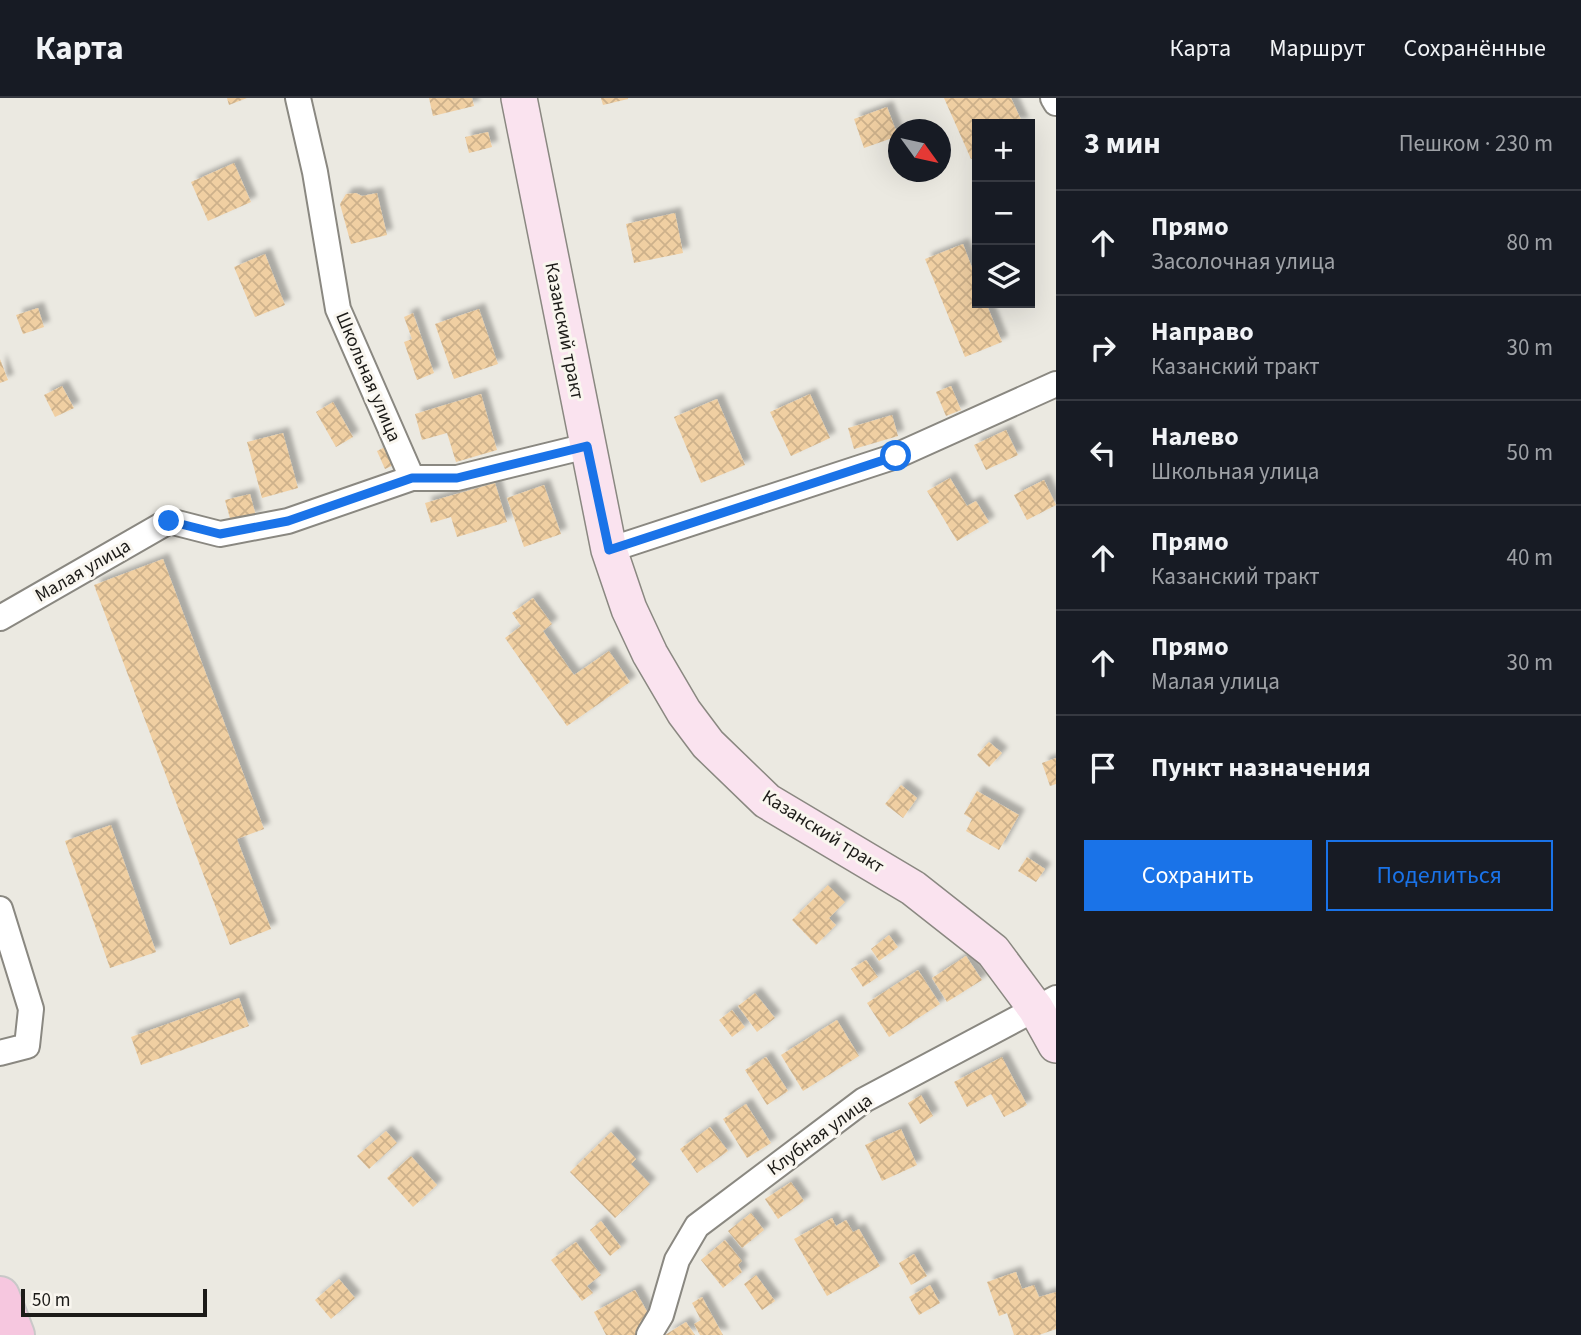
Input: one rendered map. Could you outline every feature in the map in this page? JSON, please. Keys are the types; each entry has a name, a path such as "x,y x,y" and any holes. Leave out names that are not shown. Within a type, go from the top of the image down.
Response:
{"main road":[{"path":"0,1296 15,1335"}],"street":[{"name":"Школьная улица","path":"298,98 315,172 338,309 412,478"},
{"name":"Казанский тракт","path":"519,98 609,550 629,609 650,654 684,712 708,744 766,801 914,888 993,951 1046,1004 1056,1045"},
{"path":"1053,98 1056,103"},
{"path":"609,550 896,456 1056,384"},
{"path":"412,478 457,478 587,446"},
{"name":"Малая улица","path":"0,618 169,521 220,534 288,521 412,478"},
{"path":"0,909 32,1009 27,1046 0,1053"},
{"name":"Клубная улица","path":"649,1335 661,1315 677,1260 698,1226 864,1100 1046,1004"}],"building":[{"path":"227,98 247,98 229,105"},
{"path":"429,98 472,98 474,106 433,116"},
{"path":"601,98 628,98 628,99 603,105"},
{"path":"944,98 1011,98 1021,119 972,119 971,159"},
{"path":"887,107 892,119 888,119 888,140 864,148 854,119"},
{"path":"488,132 492,147 469,153 465,137"},
{"path":"234,163 251,202 208,221 191,182"},
{"path":"356,193 362,196 377,193 387,235 351,244 340,204 346,194"},
{"path":"675,213 683,253 634,263 626,224"},
{"path":"963,244 972,268 972,308 988,308 1002,342 965,357 925,259"},
{"path":"265,254 285,305 255,317 234,267"},
{"path":"38,308 44,327 23,334 16,315"},
{"path":"479,309 498,364 454,379 435,324"},
{"path":"413,313 434,373 417,380 404,342 412,339 404,317"},
{"path":"0,359 8,380 0,383"},
{"path":"62,386 74,408 55,417 44,395"},
{"path":"951,386 961,410 946,416 936,392"},
{"path":"481,394 497,450 456,462 447,433 422,440 415,414"},
{"path":"810,394 830,438 791,456 770,412"},
{"path":"717,399 745,465 701,483 674,417"},
{"path":"333,402 353,437 336,447 316,412"},
{"path":"892,415 898,436 854,449 848,428"},
{"path":"1006,430 1018,455 986,470 974,445"},
{"path":"283,433 298,488 262,498 247,442"},
{"path":"389,445 398,463 385,469 377,451"},
{"path":"950,478 967,506 976,501 989,522 957,541 927,491"},
{"path":"1044,480 1056,505 1027,520 1014,495"},
{"path":"495,483 507,522 457,537 451,517 431,523 425,503"},
{"path":"544,485 561,534 524,547 507,498"},
{"path":"250,494 256,516 231,522 225,500"},
{"path":"163,559 264,829 237,839 271,929 230,945 94,585"},
{"path":"533,598 552,624 543,631 574,675 609,651 630,682 567,726 505,638 521,626 512,613"},
{"path":"989,742 1002,753 989,767 977,755"},
{"path":"1056,758 1056,784 1050,786 1042,763"},
{"path":"901,785 917,798 903,818 885,804"},
{"path":"977,791 1019,815 999,850 966,831 972,819 964,814"},
{"path":"111,825 156,952 110,968 65,841"},
{"path":"1027,857 1045,869 1036,882 1018,871"},
{"path":"828,885 845,902 829,918 836,925 816,945 792,920"},
{"path":"889,935 898,947 879,961 871,949"},
{"path":"966,956 982,980 947,1002 932,978"},
{"path":"866,960 878,977 863,987 851,969"},
{"path":"918,970 940,1004 889,1037 867,1003"},
{"path":"755,993 775,1018 757,1032 738,1006"},
{"path":"239,998 249,1026 141,1065 131,1037"},
{"path":"732,1010 745,1027 732,1037 719,1020"},
{"path":"837,1020 859,1056 803,1091 781,1055"},
{"path":"766,1057 788,1091 767,1105 745,1070"},
{"path":"1002,1057 1027,1105 1004,1117 991,1094 967,1107 954,1082"},
{"path":"921,1095 933,1116 920,1124 908,1103"},
{"path":"746,1104 771,1143 747,1158 723,1119"},
{"path":"710,1127 728,1151 697,1173 680,1149"},
{"path":"901,1129 917,1165 882,1181 865,1145"},
{"path":"386,1131 397,1143 369,1169 357,1156"},
{"path":"611,1132 636,1159 631,1164 650,1184 615,1218 570,1172"},
{"path":"411,1156 437,1185 413,1207 387,1178"},
{"path":"791,1182 804,1201 778,1219 765,1199"},
{"path":"751,1213 764,1230 742,1248 728,1231"},
{"path":"832,1218 836,1226 846,1220 853,1232 859,1229 880,1266 827,1296 794,1239"},
{"path":"601,1221 621,1247 610,1256 590,1230"},
{"path":"725,1240 742,1261 738,1265 742,1272 723,1288 701,1260"},
{"path":"576,1242 601,1275 587,1286 593,1293 582,1301 551,1260"},
{"path":"914,1254 927,1276 911,1285 899,1263"},
{"path":"1016,1272 1022,1289 1034,1285 1039,1297 1056,1292 1056,1329 1039,1335 1014,1335 1007,1313 999,1316 987,1282"},
{"path":"756,1275 775,1301 762,1310 744,1284"},
{"path":"339,1279 355,1298 331,1319 315,1300"},
{"path":"930,1285 940,1303 919,1315 909,1297"},
{"path":"635,1290 655,1326 638,1335 606,1335 594,1312"},
{"path":"702,1297 723,1335 700,1335 694,1324 701,1320 692,1303"},
{"path":"686,1322 695,1335 665,1335"}],"route":[{"path":"169,521 220,534 288,521 412,478 457,478 587,446 609,550 896,456"}]}
